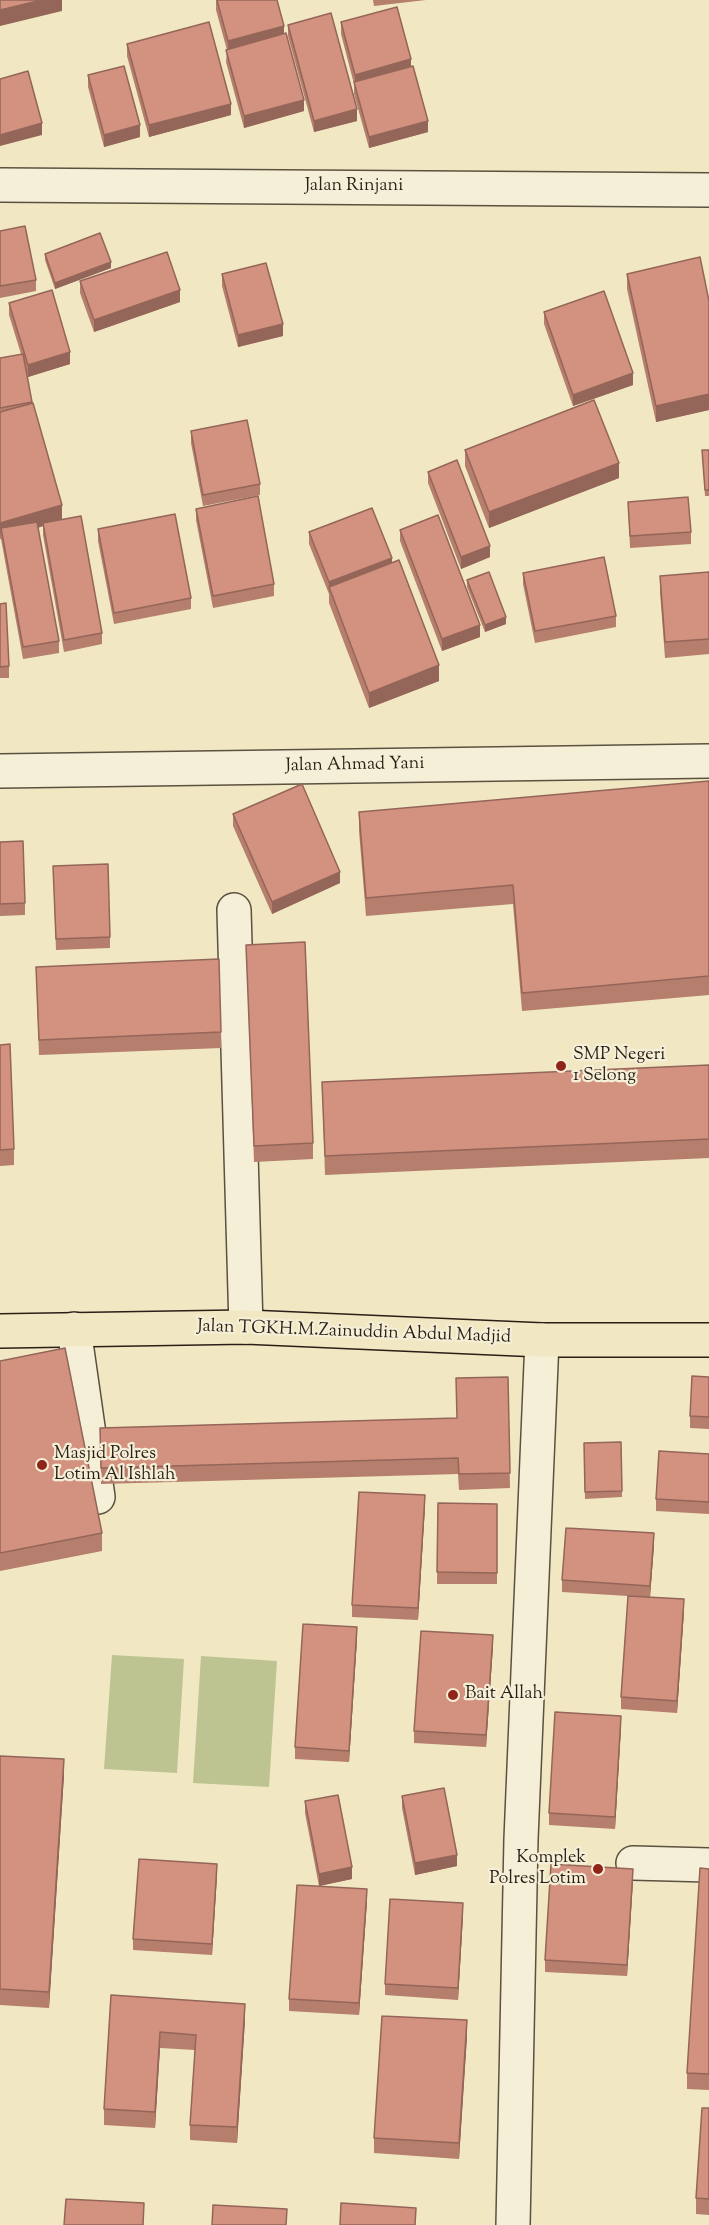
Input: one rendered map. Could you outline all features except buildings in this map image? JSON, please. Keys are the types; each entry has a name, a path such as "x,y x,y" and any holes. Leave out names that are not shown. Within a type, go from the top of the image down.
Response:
{"main road":[{"name":"Jalan TGKH.M.Zainuddin Abdul Madjid","path":"0,1331 246,1327 542,1340 709,1340"}],"street":[{"name":"Jalan Rinjani","path":"0,185 709,190"},
{"name":"Jalan Ahmad Yani","path":"0,771 709,761"},
{"path":"234,910 246,1327"},
{"path":"74,1329 98,1497"},
{"path":"513,2225 521,1839 542,1340"},
{"path":"633,1863 709,1865"}],"green space":[{"path":"112,1655 184,1659 177,1773 104,1769"},
{"path":"201,1656 277,1661 269,1787 193,1783"}],"place":[{"name":"SMP Negeri 1 Selong","path":"561,1066"},
{"name":"Masjid Polres Lotim Al Ishlah","path":"42,1465"},
{"name":"Bait Allah","path":"453,1695"},
{"name":"Komplek Polres Lotim","path":"598,1869"}]}
